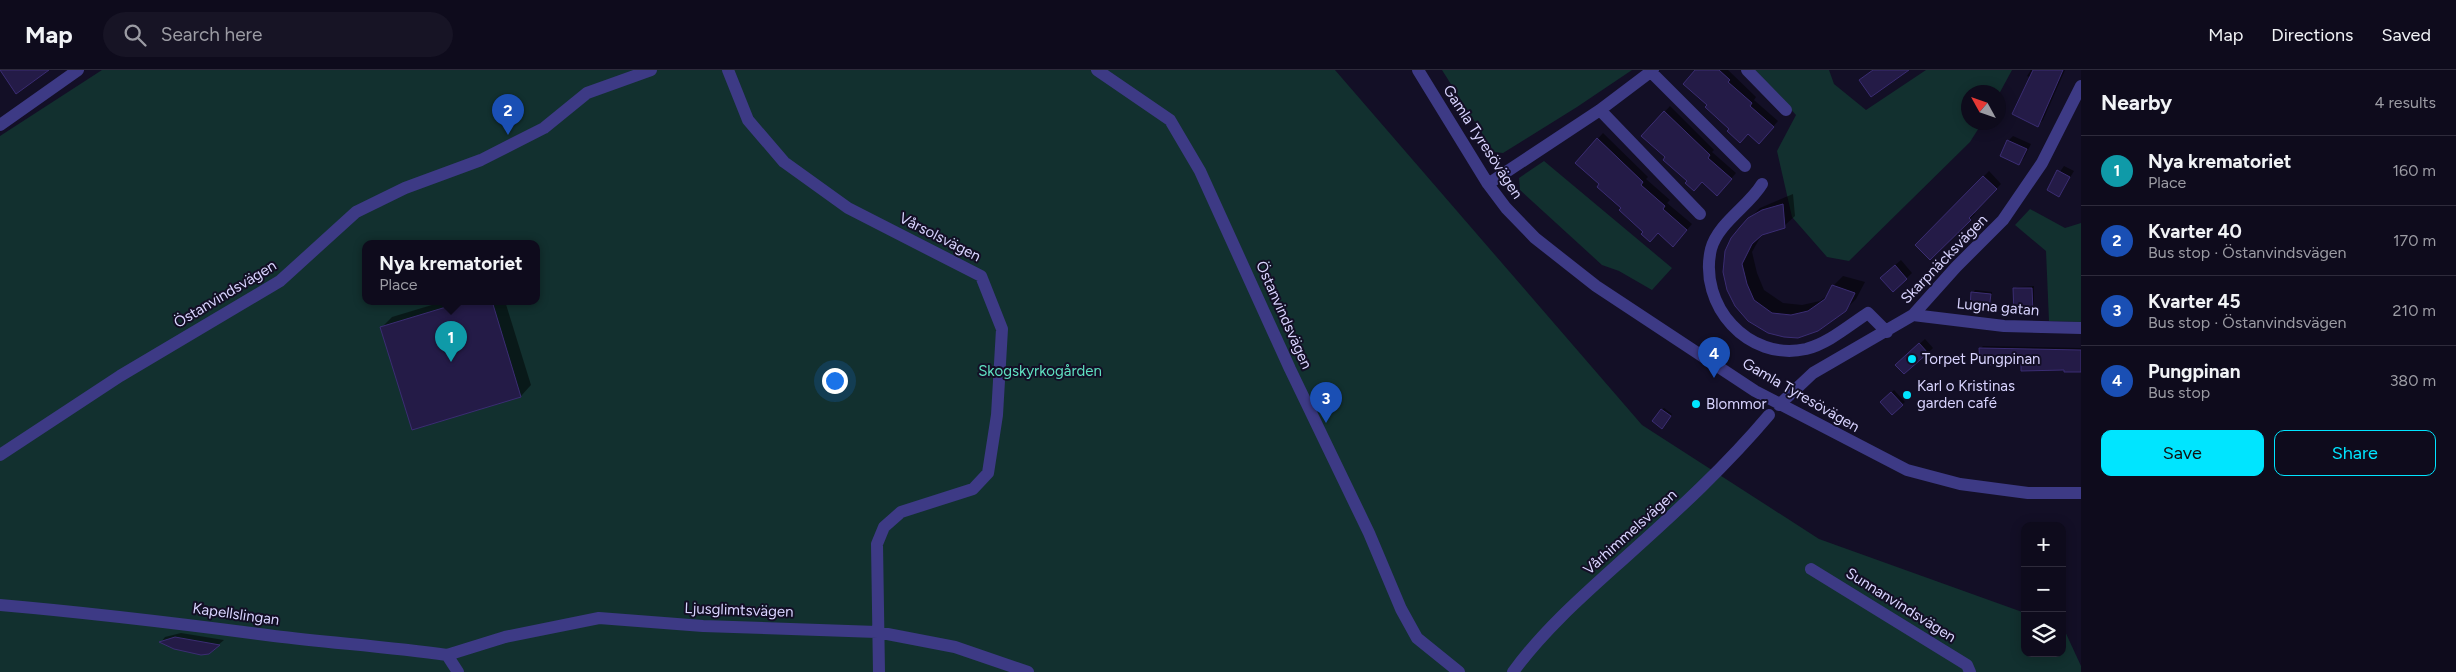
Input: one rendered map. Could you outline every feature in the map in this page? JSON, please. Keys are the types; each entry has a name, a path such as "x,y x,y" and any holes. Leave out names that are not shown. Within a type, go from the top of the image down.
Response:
{"street":[{"path":"0,125 78,70"},
{"name":"Östanvindsvägen","path":"0,455 120,376 280,281 356,212 405,188 481,160 544,128 587,92 651,70"},
{"name":"Vårsolsvägen","path":"728,70 748,120 784,162 848,208 981,276 1002,329 997,415 988,473 974,489 901,512 884,527 877,544 879,672"},
{"name":"Östanvindsvägen","path":"1097,70 1170,120 1200,171 1417,638 1459,672"},
{"name":"Gamla Tyresövägen","path":"1418,70 1488,184 1506,208 1553,254 1596,286 1779,405 1907,470 1960,484 2028,493 2081,493"},
{"path":"1747,70 1786,110"},
{"path":"1488,184 1550,141 1600,110 1652,71 1745,166"},
{"name":"Skarpnäcksvägen","path":"1779,405 1814,373 1887,332 1913,315 1956,267 2004,220 2042,163 2081,86"},
{"path":"1600,110 1700,214"},
{"path":"1762,184 1756,195 1725,226 1712,248 1708,270 1715,300 1726,320 1751,342 1782,350 1805,349 1830,339 1868,312 1887,332"},
{"name":"Lugna gatan","path":"1913,315 2004,326 2081,328"},
{"name":"Vårhimmelsvägen","path":"1513,672 1527,652 1568,609 1695,495 1769,415"},
{"name":"Sunnanvindsvägen","path":"1811,569 1967,665 1970,672"},
{"name":"Kapellslingan","path":"0,605 194,624 274,636 382,646 447,655"},
{"name":"Ljusglimtsvägen","path":"447,655 506,638 599,618 703,626 877,632 955,647 1028,672"},
{"path":"447,655 458,672"}],"green space":[{"name":"Skogskyrkogården","path":"102,70 1335,70 1642,425 1819,539 2021,612 2021,657 2066,657 2066,634 2081,666 2081,672 0,672 0,136"},
{"path":"1442,70 1632,70 1503,153 1494,152"},
{"path":"1755,70 1829,70 1834,84 1866,110 1926,70 2012,70 2004,85 1961,85 1961,130 1978,130 1970,142 1849,261 1827,257 1792,217 1777,151 1796,115"},
{"path":"1544,161 1672,268 1652,290 1619,271 1602,265 1520,190 1519,178"},
{"path":"2030,209 2065,228 2081,223 2081,322 2049,321 2046,251 2015,225"}],"building":[{"path":"0,70 49,70 16,94"},
{"path":"1695,70 1719,70 1730,80 1728,82 1752,103 1750,106 1774,127 1759,144 1748,134 1740,143 1727,131 1729,129 1705,107 1707,105 1683,84"},
{"path":"1873,70 1909,70 1871,97 1859,80"},
{"path":"2033,70 2063,70 2038,127 2012,114"},
{"path":"1664,111 1710,155 1708,158 1732,179 1717,196 1702,182 1694,191 1685,183 1687,181 1663,160 1665,157 1641,136"},
{"path":"1597,138 1643,182 1641,185 1665,206 1663,209 1687,230 1673,247 1658,233 1650,242 1641,234 1643,232 1619,210 1621,208 1597,187 1599,184 1575,163"},
{"path":"2007,140 2027,149 2019,165 2000,156"},
{"path":"2057,170 2070,177 2059,197 2047,190"},
{"path":"1983,176 1997,189 1969,218 1971,220 1930,260 1915,245"},
{"path":"1783,204 1785,228 1762,235 1752,244 1742,264 1747,284 1754,300 1772,313 1791,315 1808,311 1825,299 1832,285 1855,293 1846,311 1818,331 1798,338 1768,333 1748,321 1735,306 1727,290 1723,272 1725,251 1731,238 1740,227 1748,218 1762,210"},
{"path":"1895,265 1907,279 1893,292 1880,278"},
{"path":"2013,288 2032,288 2033,312 2014,313"},
{"path":"1971,292 1991,294 1989,309 1970,307"},
{"path":"453,305 493,305 521,397 412,430 380,327"},
{"name":"Torpet Pungpinan","path":"1919,343 1928,353 1904,374 1895,365"},
{"path":"1979,348 2081,350 2081,372 2064,372 2064,370 2021,371 2021,364 1980,365"},
{"path":"1891,392 1903,405 1892,415 1880,402"},
{"path":"1661,409 1671,416 1662,429 1652,421"},
{"path":"175,637 220,645 209,654 201,655 174,649 159,642"}],"place":[{"name":"Kvarter 40","path":"508,135"},
{"name":"Torpet Pungpinan","path":"1912,359"},
{"name":"Nya krematoriet","path":"451,362"},
{"name":"Pungpinan","path":"1714,378"},
{"name":"Karl o Kristinas garden café","path":"1907,395"},
{"name":"Blommor","path":"1696,404"},
{"name":"Kvarter 45","path":"1326,423"}]}
